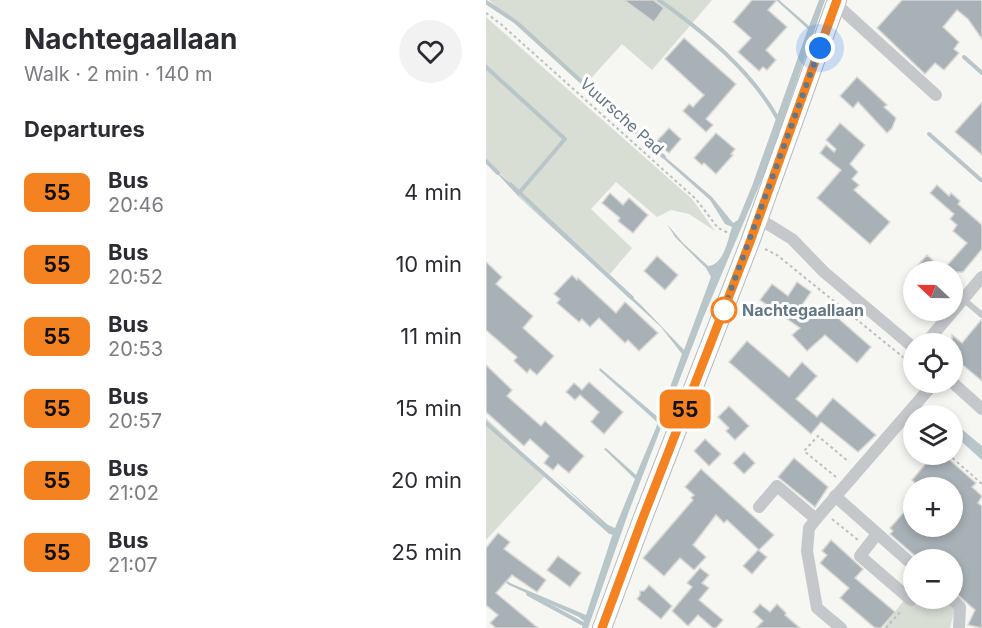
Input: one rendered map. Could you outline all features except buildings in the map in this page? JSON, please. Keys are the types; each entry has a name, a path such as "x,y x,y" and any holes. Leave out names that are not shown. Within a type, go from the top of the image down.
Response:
{"street":[{"path":"602,628 745,240 758,218 836,2 936,95"},
{"path":"758,218 792,239 824,272 903,339"},
{"path":"963,300 982,277"},
{"path":"934,333 945,321"},
{"path":"963,392 982,409"},
{"path":"841,628 817,608 807,551 809,528 925,393"},
{"path":"759,507 777,486 819,515"},
{"path":"835,496 903,556"},
{"path":"877,534 860,555 903,593"},
{"path":"959,628 960,609"}],"lane":[{"path":"963,300 982,315"}],"path":[{"name":"Vuursche Pad","path":"486,13 696,198 718,228 777,255 903,357"},
{"path":"845,485 804,451 818,435 859,469"},
{"path":"960,465 982,484"},
{"path":"819,515 867,548"},
{"path":"886,628 903,609"}],"shaded area":[{"path":"489,0 712,0 652,70 622,44 584,86"},
{"path":"776,0 779,0 809,26 819,0 825,0 768,165 704,316 629,511 588,628 582,628 584,621 579,617 509,585 486,568 486,565 510,583 586,615 613,533 554,477 608,525 615,528 635,479 604,449 606,448 636,475 658,423 599,370 600,368 659,418 682,354 661,327 519,197 491,167 509,182 520,197 641,305 684,350 711,277 706,268 675,237 667,224 683,243 708,266 713,265 722,256 732,227 725,224 710,200 614,115 712,197 733,223 738,220 808,29"},
{"path":"486,17 692,199 715,231 689,214 671,210 657,217 616,182 591,209 632,248 610,274 486,161"},
{"path":"486,418 546,475 486,540"},
{"path":"963,430 982,446 982,460 963,443"},
{"path":"903,601 903,609 955,609 950,628 883,628"}],"waterway":[{"path":"659,0 710,39 741,69 779,121"},
{"path":"486,2 516,22 664,157"},
{"path":"964,57 982,73"},
{"path":"486,67 565,139 519,193"},
{"path":"929,134 981,180"},
{"path":"486,161 498,173"},
{"path":"510,184 632,298"},
{"path":"486,423 610,532 615,533"},
{"path":"528,594 585,625"}],"bus line":[{"name":"55","path":"602,628 750,242 837,0"}],"place":[{"name":"Nachtegaallaan","path":"724,310"}],"route":[{"path":"724,310 722,314 820,48"}]}
